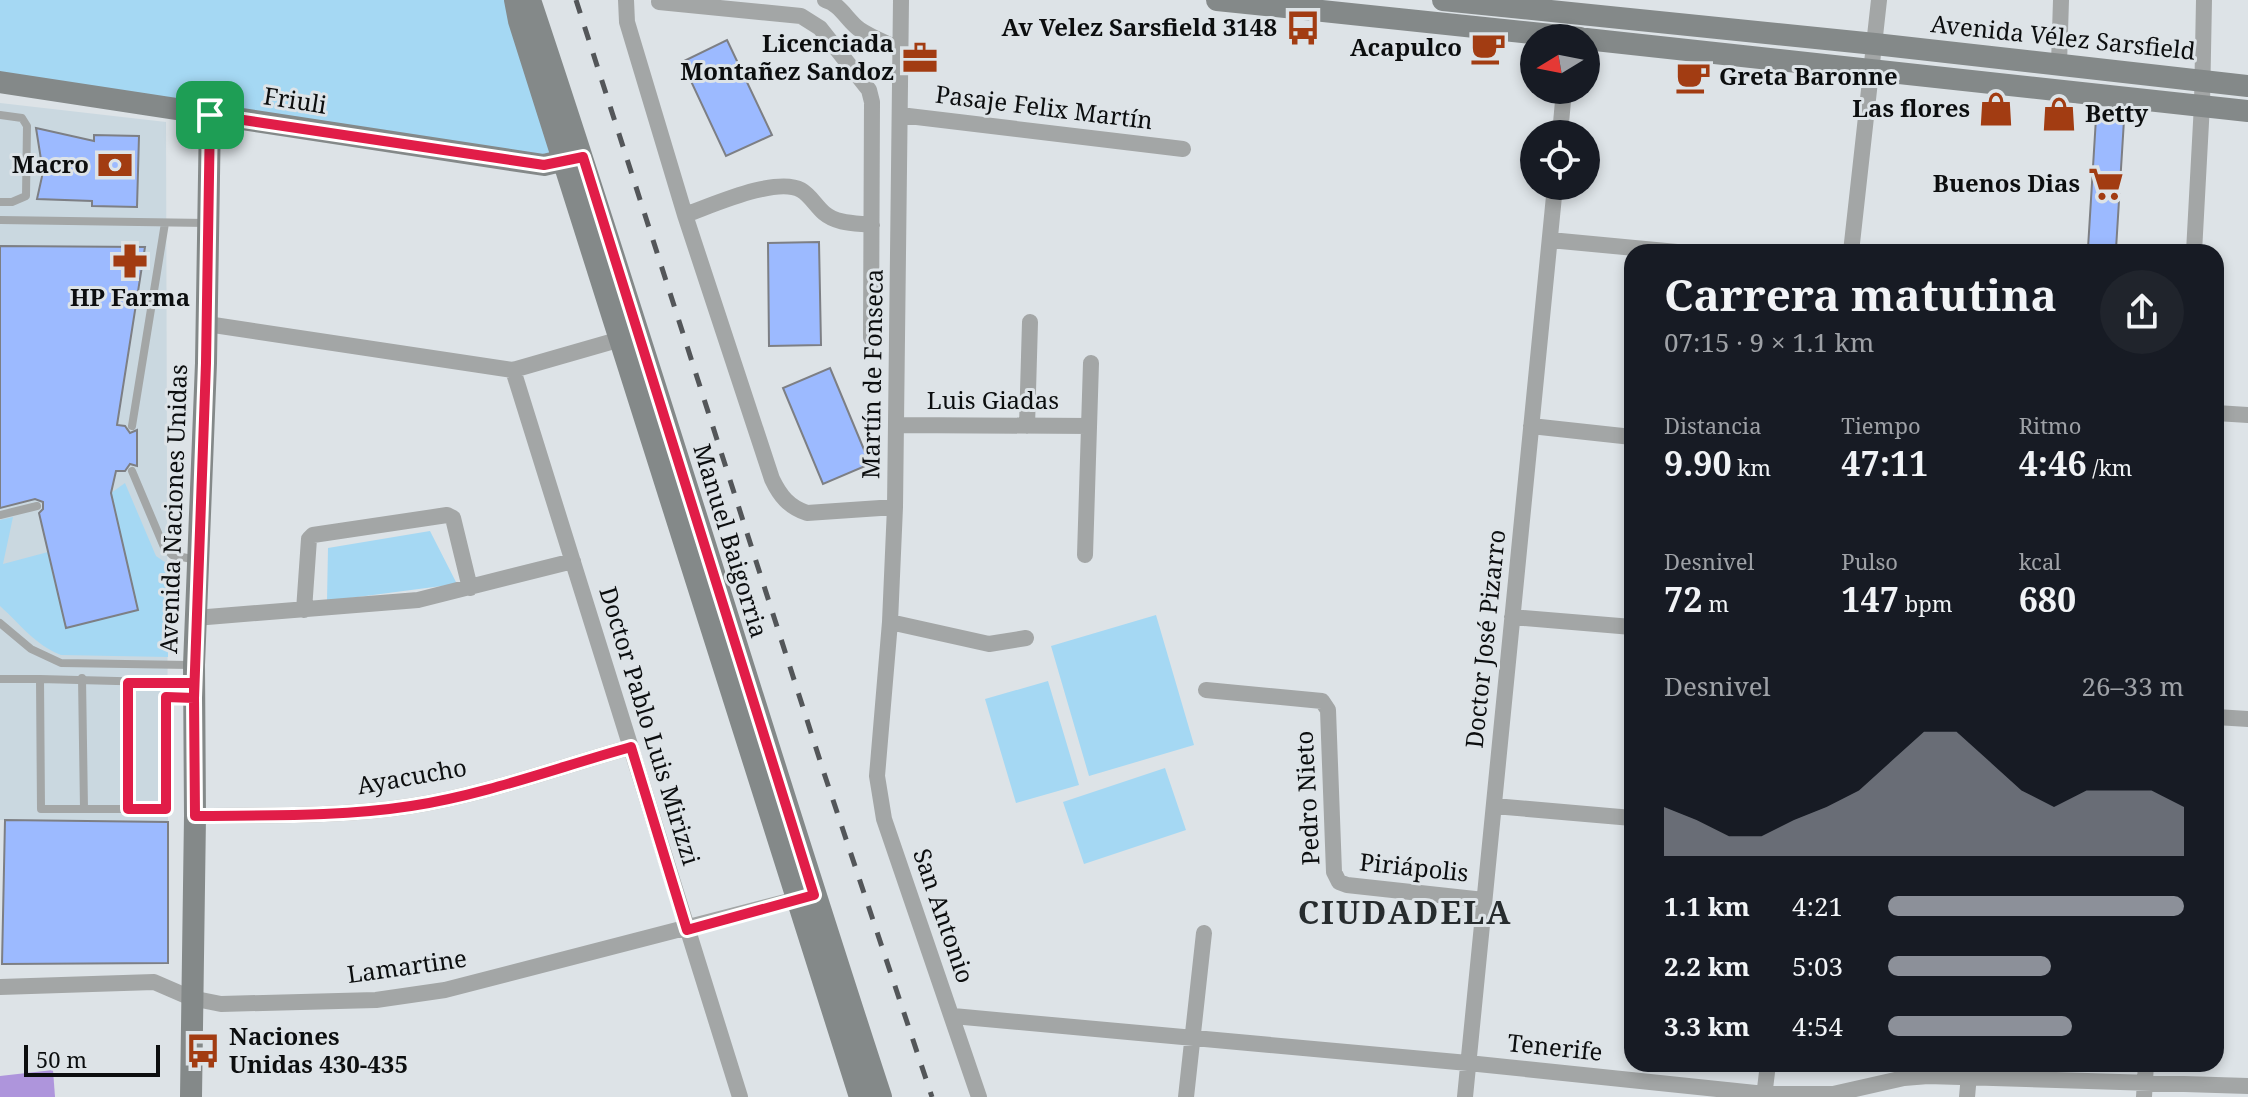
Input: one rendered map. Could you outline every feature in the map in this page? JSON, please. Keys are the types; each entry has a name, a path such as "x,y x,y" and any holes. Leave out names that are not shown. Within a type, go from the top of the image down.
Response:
{"main road":[{"name":"Manuel Baigorria","path":"530,0 621,339 805,897 881,1097"},
{"path":"1217,0 1520,33"},
{"name":"Avenida Vélez Sarsfield","path":"1443,0 1572,7 2248,86"},
{"name":"Manuel Baigorria","path":"516,7 574,159 805,897 860,1097"},
{"path":"1600,40 2248,111"},
{"name":"Friuli","path":"0,82 544,165 574,159"},
{"name":"Avenida Naciones Unidas","path":"191,1097 195,618 207,324 210,115"}],"street":[{"path":"626,0 627,22 685,215 779,494 797,510 817,514 895,507"},
{"path":"825,0 837,6 866,34 901,50"},
{"name":"Martín de Fonseca","path":"877,748 890,622 898,425 901,0"},
{"path":"1852,244 1879,0"},
{"path":"2059,64 2061,0"},
{"path":"2194,244 2204,0"},
{"path":"659,2 801,16 820,28 869,90 872,102 871,338"},
{"name":"Pasaje Felix Martín","path":"900,115 1183,149"},
{"path":"685,215 752,192 784,187 803,191 825,214 837,221 872,225"},
{"name":"Doctor José Pizarro","path":"1465,1097 1554,200"},
{"path":"1550,240 1624,247"},
{"path":"1027,426 1030,322"},
{"path":"207,324 513,370 621,339"},
{"path":"1085,555 1091,363"},
{"name":"Doctor Pablo Luis Mirizzi","path":"513,370 740,1097"},
{"path":"2224,414 2248,415"},
{"name":"Luis Giadas","path":"898,425 1089,426"},
{"path":"1531,426 1624,436"},
{"path":"304,610 309,539 313,535 447,515 453,518 470,588"},
{"path":"195,618 395,603 470,588 573,561"},
{"path":"1512,617 1624,626"},
{"path":"890,622 989,644 1026,638"},
{"name":"Pedro Nieto","path":"1206,690 1322,701 1328,710 1334,872 1339,882"},
{"path":"2224,718 2248,719"},
{"name":"Ayacucho","path":"195,816 350,813 411,806 451,798 631,747"},
{"name":"San Antonio","path":"877,748 877,776 884,819 979,1097"},
{"path":"1494,806 1624,817"},
{"name":"Piriápolis","path":"1339,882 1484,900"},
{"name":"Lamartine","path":"0,987 154,982 191,998 221,1004 376,1000 445,990 687,930 805,897"},
{"path":"1186,1097 1204,933"},
{"name":"Tenerife","path":"953,1016 1468,1063 1764,1095 1833,1094 1936,1072"},
{"path":"1764,1095 1767,1072"},
{"name":"Tenerife","path":"1956,1072 1969,1075 2012,1072"},
{"name":"Tenerife","path":"2033,1072 2144,1089 2248,1086"},
{"path":"1967,1097 1969,1075"}],"lane":[{"path":"0,115 22,118 27,126 26,196 12,202 0,202"},
{"path":"0,220 208,223"},
{"path":"132,426 165,223"},
{"path":"132,471 164,547 172,555 198,560"},
{"path":"0,515 37,506"},
{"path":"0,623 31,649 61,663 194,682"},
{"path":"82,678 84,809"},
{"path":"0,679 194,682"},
{"path":"40,679 41,809 166,809 166,697 194,682"},
{"path":"128,683 128,809"}],"shaded area":[{"path":"0,0 513,0 565,160 0,82"},
{"path":"0,103 166,122 168,822 0,820"},
{"path":"125,483 156,556 169,565 168,657 61,655 36,640 0,606 0,520 13,517 3,564 48,552 66,627 137,610 111,493"},
{"path":"430,531 457,584 327,601 328,548"},
{"path":"1156,615 1194,745 1089,776 1051,646"},
{"path":"1048,681 1079,785 1016,803 985,699"},
{"path":"1165,768 1186,830 1084,864 1063,802"},
{"path":"53,1070 55,1097 0,1097 0,1076"}],"building":[{"path":"727,40 772,135 726,156 682,62"},
{"name":"Buenos Dias","path":"2096,118 2124,120 2116,244 2088,244"},
{"path":"36,128 94,141 94,135 139,136 137,207 92,206 92,201 37,199 43,172"},
{"path":"819,242 821,345 769,346 768,243"},
{"path":"0,246 145,247 117,425 125,426 130,433 137,430 137,466 130,464 125,471 116,471 111,493 138,610 66,628 39,513 43,502 35,499 0,508"},
{"path":"830,368 870,464 823,484 783,388"},
{"path":"5,820 168,822 168,963 2,964"}],"railway":[{"path":"576,0 824,773 932,1097"}],"place":[{"name":"Av Velez Sarsfield 3148","path":"1303,28"},
{"name":"Acapulco","path":"1488,48"},
{"name":"Licenciada Montañez Sandoz","path":"920,58"},
{"name":"Greta Baronne","path":"1693,77"},
{"name":"Las flores","path":"1996,109"},
{"name":"Betty","path":"2059,114"},
{"name":"Macro","path":"115,165"},
{"name":"Buenos Dias","path":"2106,184"},
{"name":"HP Farma","path":"130,261"},
{"name":"Naciones Unidas 430-435","path":"203,1051"}],"district":[{"name":"CIUDADELA","path":"1405,913"}],"route":[{"path":"210,115 206,363 194,698 166,697 166,809 128,809 128,683 194,683 194,698 195,816 350,813 411,806 451,798 631,747 687,930 814,895 583,157 544,165 210,115"}]}
